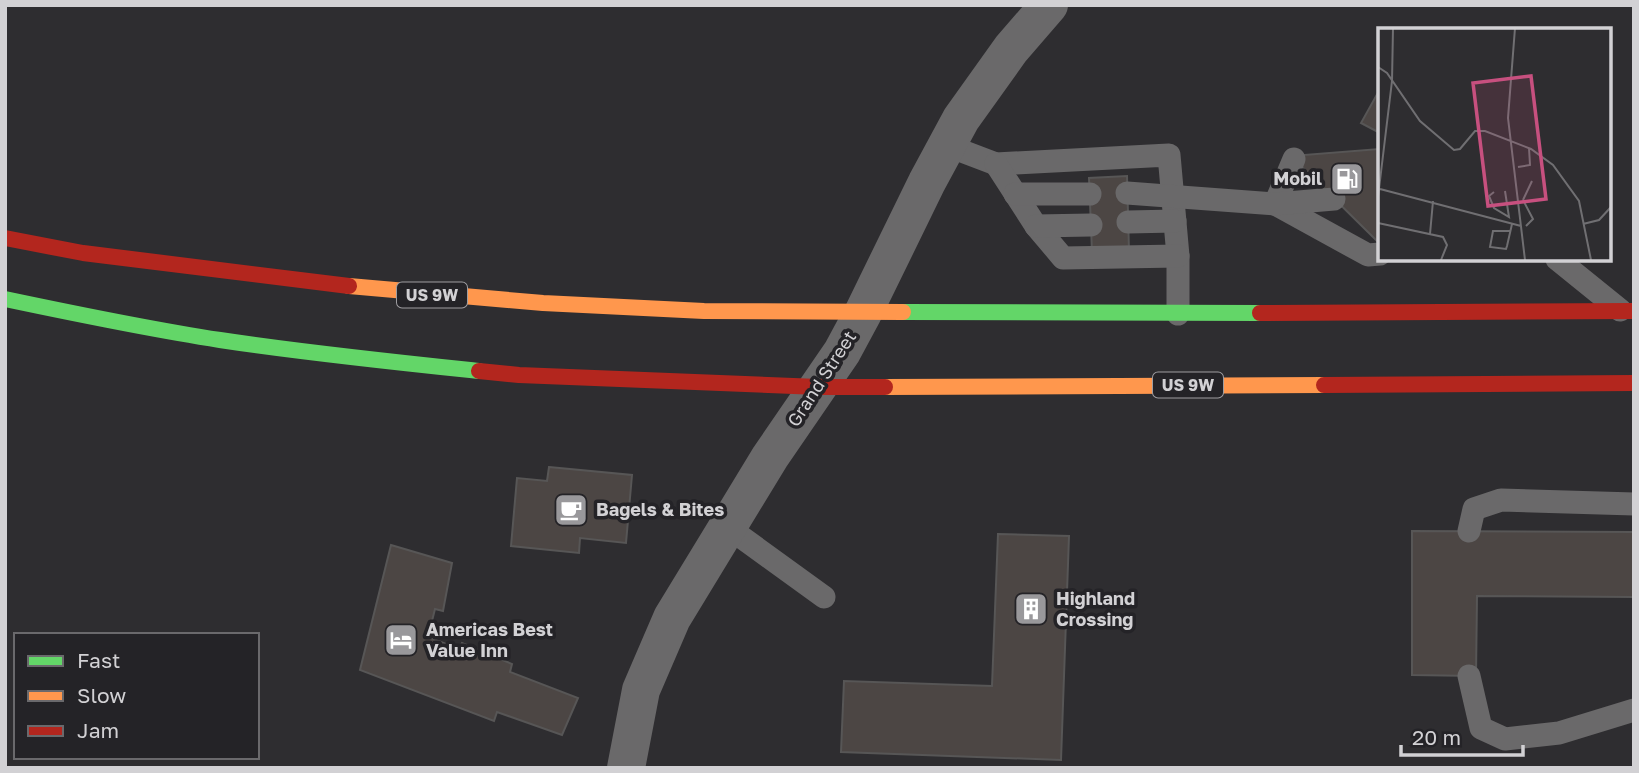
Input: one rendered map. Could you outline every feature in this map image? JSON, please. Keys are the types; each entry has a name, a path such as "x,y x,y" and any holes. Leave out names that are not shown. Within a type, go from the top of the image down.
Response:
{"highway":[{"name":"US 9W","path":"5,239 83,253 380,290 543,303 704,311 1178,314 1630,310"},
{"name":"US 9W","path":"5,299 220,340 372,360 519,375 819,387 1634,383"}],"street":[{"name":"Grand Street","path":"626,768 641,690 672,618 770,457 842,352 961,119 1010,49 1049,5"}],"lane":[{"path":"946,145 996,164 1169,155 1178,256 1178,314"},
{"path":"1275,204 1294,159"},
{"path":"996,164 1036,226 1063,257 1178,256"},
{"path":"1127,193 1275,204 1334,199"},
{"path":"1016,194 1090,194"},
{"path":"1275,204 1368,255 1378,254"},
{"path":"1128,222 1175,221"},
{"path":"1036,226 1091,225"},
{"path":"1560,261 1630,310"},
{"path":"1469,531 1474,509 1501,500 1634,504"},
{"path":"726,526 824,597"},
{"path":"1469,676 1481,728 1505,739 1559,733 1634,710"}],"building":[{"path":"1378,93 1378,132 1361,123"},
{"name":"Mobil","path":"1378,149 1378,241 1377,241 1291,156"},
{"path":"1127,176 1129,251 1092,252 1089,178"},
{"name":"Bagels & Bites","path":"549,467 632,475 626,543 580,538 579,553 511,546 517,478 547,481"},
{"path":"1412,531 1634,532 1634,597 1477,596 1476,676 1412,675"},
{"name":"Highland Crossing","path":"998,534 1069,536 1061,760 841,752 844,681 992,686"},
{"name":"Americas Best Value Inn","path":"391,545 452,563 443,611 435,609 428,637 459,649 462,643 512,664 510,672 578,698 562,735 497,712 494,721 360,670"}],"traffic: fast":[{"path":"5,299 220,340 479,371"},
{"path":"903,312 1260,313"}],"traffic: slow":[{"path":"349,286 543,303 704,311 903,312"},
{"path":"885,387 1324,385"}],"traffic: jam":[{"path":"5,238 83,253 349,286"},
{"path":"1260,313 1634,311"},
{"path":"479,371 519,375 819,387 885,387"},
{"path":"1324,385 1634,383"}],"place":[{"name":"Mobil","path":"1347,179"},
{"name":"Bagels & Bites","path":"571,510"},
{"name":"Highland Crossing","path":"1031,609"},
{"name":"Americas Best Value Inn","path":"401,640"}]}
